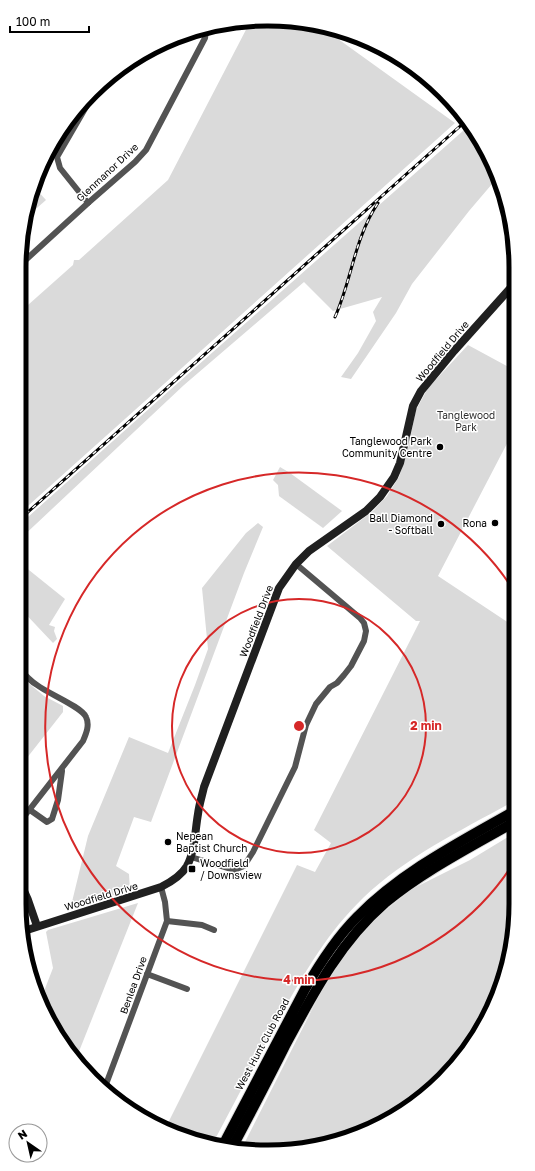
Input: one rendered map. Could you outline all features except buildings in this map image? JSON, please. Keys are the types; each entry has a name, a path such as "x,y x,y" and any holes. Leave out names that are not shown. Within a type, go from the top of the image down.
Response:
{"main road":[{"name":"West Hunt Club Road","path":"225,1141 305,988 340,935 356,917 379,896 405,876 434,857 509,814"},
{"path":"235,1143 311,997 343,948 361,926 411,883 509,825"}],"street":[{"name":"Glenmanor Drive","path":"27,259 135,162 146,150 205,38 206,34"},
{"path":"84,110 57,157 60,168 88,203"},
{"name":"Woodfield Drive","path":"28,930 161,887 181,874 187,866 191,856 204,787 279,588 296,564 309,551 366,510 380,497 394,477 400,463 413,406 421,391 454,351 509,290"},
{"path":"191,856 234,870 244,866 253,852 295,767 306,725 316,704 330,687 337,683 351,666 364,641 366,631 364,623 360,618 296,564"},
{"path":"26,675 36,685 56,698 79,709 86,717 88,722 87,732 83,741 26,815"},
{"path":"30,810 47,822 52,820 58,800 62,769"},
{"name":"Benlea Drive","path":"106,1083 167,921 165,902 161,887"},
{"path":"26,896 37,926"},
{"path":"167,921 202,925 214,930"},
{"path":"147,974 186,989"}],"green space":[{"path":"268,26 299,28 332,35 455,123 26,508 26,307 73,265 74,260 79,260 168,180 247,27"},
{"path":"464,130 466,130 477,147 493,182 412,284 396,313 351,379 341,377 358,353 376,321 373,312 382,297 333,311 304,282 184,385 26,533 26,519"},
{"path":"38,192 46,200 33,212"},
{"name":"Tanglewood Park","path":"468,345 509,367 509,440 438,576 509,623 509,804 417,856 380,883 350,911 319,952 301,980 215,1139 205,1137 168,1123 297,865 315,872 331,843 314,830 420,621 416,621 327,546 373,511 387,496 399,477 407,453 416,410 428,388"},
{"path":"280,467 342,511 323,528 279,496 278,485 273,480"},
{"path":"258,523 263,527 244,573 151,822 134,817 116,866 129,874 130,891 71,906 88,836 129,737 168,753 208,649 202,588 246,533"},
{"path":"26,568 65,599 49,625 55,627 54,631 57,639 53,643 26,614"},
{"path":"26,681 44,696 63,706 63,712 26,759"},
{"path":"509,836 509,904 507,935 501,966 491,996 477,1024 459,1051 427,1085 415,1095 388,1113 360,1127 330,1137 299,1143 268,1145 244,1144 328,978 349,949 376,918 412,889 470,860"},
{"path":"138,903 78,1054 58,1024 43,993 53,968 46,932 48,930"}],"railway":[{"path":"26,514 462,124"},
{"path":"335,317 346,288 358,245 370,217 378,203"}],"place":[{"name":"Tanglewood Park Community Centre","path":"440,447"},
{"name":"Rona","path":"495,523"},
{"name":"Ball Diamond - Softball","path":"441,524"},
{"name":"Nepean Baptist Church","path":"168,842"},
{"name":"Woodfield / Downsview","path":"192,869"}]}
